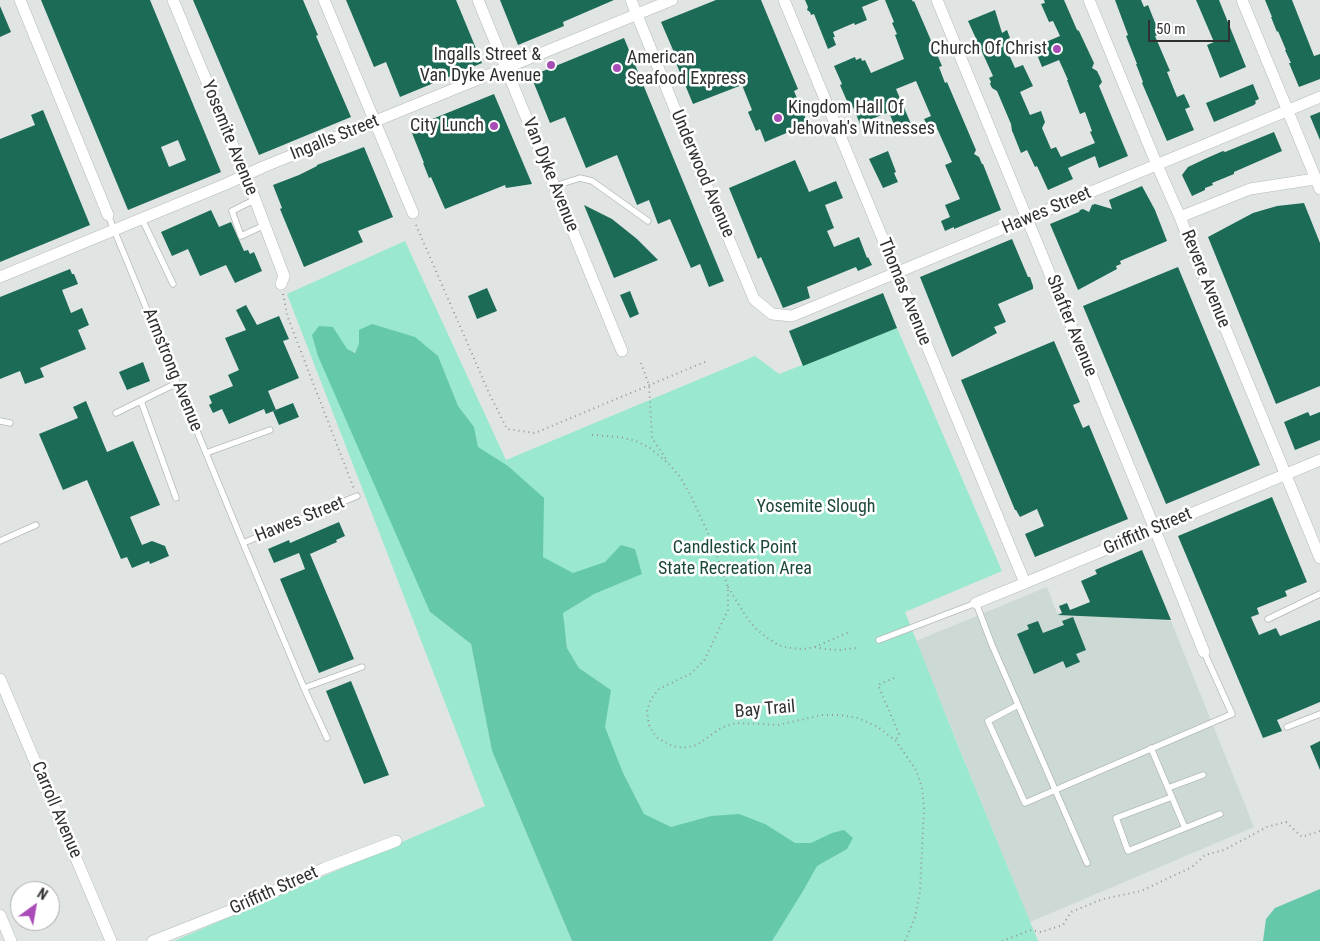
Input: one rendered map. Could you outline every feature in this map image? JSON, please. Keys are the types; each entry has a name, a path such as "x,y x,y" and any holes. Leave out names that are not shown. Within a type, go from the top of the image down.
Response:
{"street":[{"name":"Armstrong Avenue","path":"20,0 108,215"},
{"name":"Yosemite Avenue","path":"172,0 245,176 283,280"},
{"path":"324,0 413,213"},
{"name":"Van Dyke Avenue","path":"478,0 622,351"},
{"name":"Underwood Avenue","path":"631,0 754,299 772,314"},
{"name":"Ingalls Street","path":"0,277 672,0"},
{"name":"Thomas Avenue","path":"784,0 1024,584"},
{"name":"Shafter Avenue","path":"936,0 1204,652"},
{"name":"Revere Avenue","path":"1089,0 1320,558"},
{"path":"1180,217 1250,189 1318,183 1242,0"},
{"name":"Hawes Street","path":"772,314 792,316 1320,97"},
{"name":"Griffith Street","path":"976,602 1024,584 1320,460"},
{"name":"Carroll Avenue","path":"0,679 111,941"},
{"name":"Griffith Street","path":"153,941 242,906 325,868 396,841"},
{"path":"0,914 11,941"}],"lane":[{"path":"555,186 580,178 587,179 648,221"},
{"path":"254,200 232,211 241,236 264,225"},
{"name":"Armstrong Avenue","path":"108,215 243,543 327,738"},
{"path":"142,219 173,284"},
{"path":"116,413 177,383"},
{"path":"141,401 176,498"},
{"path":"0,421 10,423"},
{"path":"206,453 270,430"},
{"name":"Hawes Street","path":"243,543 357,496"},
{"path":"0,541 36,525"},
{"path":"1268,619 1320,594"},
{"path":"880,640 976,602 992,645 1086,863"},
{"path":"1018,705 988,721 1025,803 1232,714 1204,652"},
{"path":"304,688 362,667"},
{"path":"1287,727 1320,714"},
{"path":"1151,748 1185,828"},
{"path":"1168,788 1203,775"},
{"path":"1172,797 1116,818 1128,851 1220,814"}],"path":[{"path":"413,213 417,229 489,393 507,429 534,433 706,360"},
{"path":"283,280 288,318 357,496"},
{"path":"640,363 649,385 652,438 669,464"},
{"name":"Bay Trail","path":"592,435 620,437 636,441 650,448 669,464 680,477 691,496 712,542 728,587 728,610 704,661 690,674 659,689 651,699 647,711 649,725 656,736 672,746 684,748 697,744 721,728 736,723 778,725 822,715 840,715 858,718 878,727 896,741 916,770 922,788 924,808 920,891 915,917 905,941"},
{"path":"728,587 755,628 778,645 804,649 815,647 849,632"},
{"path":"815,647 839,650 856,648"},
{"path":"894,678 878,685 899,734 896,741"},
{"path":"1002,941 1031,930 1041,932 1063,925 1071,912 1103,900 1141,891 1192,867 1205,855 1224,850 1267,827 1286,822 1302,837 1320,831"}],"shaded area":[{"path":"372,324 415,337 438,356 458,406 474,427 478,447 508,466 544,498 543,557 573,573 605,562 621,545 635,549 642,574 594,594 563,613 567,648 579,668 611,690 605,727 623,773 644,814 671,827 711,816 739,814 765,824 795,843 811,843 832,833 844,830 853,838 847,849 817,866 772,941 572,941 492,751 471,644 430,612 318,356 312,335 319,326 333,327 347,349 355,353 359,344 359,330"},
{"path":"1047,587 1057,613 1171,621 1254,827 1030,922 916,641"},
{"path":"1320,889 1320,941 1263,941 1266,919 1275,908"}],"green space":[{"name":"Candlestick Point State Recreation Area","path":"405,241 506,460 755,356 779,374 897,328 1002,571 905,612 1038,941 684,941 597,731 611,690 579,668 567,648 566,637 365,346 330,365 430,612 471,644 492,751 572,941 174,941 485,806 287,294"}],"building":[{"path":"41,0 150,0 221,172 128,210","holes":["178,140 186,160 169,167 161,147"]},
{"path":"193,0 303,0 318,35 316,36 351,117 259,155"},
{"path":"346,0 456,0 482,63 400,97 386,62 374,67"},
{"path":"500,0 614,0 563,22 564,26 518,45"},
{"path":"716,0 761,0 798,89 794,91 808,124 765,142 760,129 756,131 748,112 752,110 742,85 693,104 661,22"},
{"path":"805,0 879,0 862,7 867,20 833,32 836,45 828,49 814,14 811,15 807,10 808,7"},
{"path":"885,0 914,1 942,66 939,67 945,83 947,82 976,150 974,154 979,157 983,164 1001,210 945,231 941,221 950,217 945,205 960,199 945,165 952,162 936,126 929,129 924,119 931,116 916,81 896,89 911,124 896,130 889,112 860,124 853,107 850,108 834,66 855,57 856,60 861,58 862,61 865,60 871,73 904,59 895,35 897,34 892,23 894,22"},
{"path":"1044,0 1064,0 1094,63 1092,68 1097,71 1100,77 1102,82 1099,86 1128,156 1099,168 1095,156 1068,168 1073,179 1048,190 1027,150 1021,153 997,91 990,84 989,78 993,76 968,21 995,10 1002,33 1007,30 1010,38 1007,40 1010,46 1006,48 1015,68 1023,65 1033,86 1020,92 1030,115 1041,111 1045,122 1042,128 1051,149 1056,147 1061,157 1095,143 1085,112 1080,114 1059,60 1042,67 1034,47 1060,36 1053,21 1049,22 1041,4 1045,3"},
{"path":"1115,0 1141,0 1144,7 1148,5 1156,25 1158,24 1162,33 1155,36 1170,71 1167,72 1177,97 1184,94 1190,107 1185,109 1194,130 1167,141 1142,83 1126,36 1128,35"},
{"path":"1196,0 1219,0 1246,67 1220,78 1207,45 1214,42"},
{"path":"1265,0 1292,0 1314,56 1320,54 1320,79 1299,87"},
{"path":"0,6 11,32 0,37"},
{"path":"624,38 724,281 709,287 700,264 691,268 670,219 658,224 649,200 637,205 617,155 586,168 565,117 550,123 531,76"},
{"path":"1253,84 1259,99 1255,101 1254,105 1214,122 1206,103"},
{"path":"494,94 532,184 506,188 505,185 445,209 431,177 429,178 410,128"},
{"path":"43,110 90,225 0,262 0,139 35,125 31,115"},
{"path":"1320,112 1320,140 1310,116"},
{"path":"1274,132 1282,151 1212,183 1213,185 1192,196 1182,175 1188,167 1223,151 1225,152"},
{"path":"364,147 393,217 358,231 363,242 304,267 280,209 282,208 273,185 299,175 317,165"},
{"path":"888,151 898,182 883,188 869,159"},
{"path":"795,160 809,192 836,181 843,198 825,205 834,228 827,231 834,247 859,237 867,258 872,265 858,271 856,267 807,287 810,298 783,308 761,257 758,259 729,188"},
{"path":"1142,186 1155,210 1167,241 1120,261 1121,264 1116,266 1117,269 1078,290 1050,224 1083,209 1089,212 1092,205 1095,204 1112,209 1109,200"},
{"path":"1304,203 1320,243 1320,386 1276,404 1208,237 1253,213 1277,206"},
{"path":"584,205 612,219 637,239 658,260 614,278"},
{"path":"211,210 219,227 231,222 244,251 248,250 250,254 254,252 262,271 235,283 226,265 200,276 188,249 172,256 161,232"},
{"path":"1012,239 1028,277 1030,277 1033,289 998,304 1006,322 994,327 997,333 952,357 920,277"},
{"path":"1178,267 1260,465 1166,504 1083,306"},
{"path":"70,269 78,284 62,290 71,313 82,308 89,325 78,330 86,349 40,368 44,377 25,384 20,371 0,379 0,297"},
{"path":"487,288 497,311 477,319 468,296"},
{"path":"630,291 639,314 630,318 620,295"},
{"path":"883,293 897,328 803,366 789,331"},
{"path":"246,305 257,325 279,316 289,339 283,341 299,378 268,391 276,410 266,414 264,409 229,424 222,409 213,413 209,405 212,403 209,396 233,386 228,375 239,370 225,338 246,330 236,310"},
{"path":"1054,341 1080,402 1073,405 1083,428 1089,425 1128,519 1035,557 1025,534 1044,526 1037,509 1020,517 1015,510 961,380"},
{"path":"143,362 150,381 127,390 119,372"},
{"path":"86,401 107,452 133,441 160,505 130,517 142,545 152,541 165,546 169,556 150,564 149,561 132,568 127,557 121,559 87,480 63,490 39,434 78,418 73,407"},
{"path":"293,403 299,417 279,425 273,411"},
{"path":"1308,412 1310,416 1320,412 1320,440 1295,450 1284,422"},
{"path":"1272,497 1307,582 1285,591 1287,596 1257,608 1259,614 1251,617 1259,635 1276,628 1280,636 1320,620 1320,702 1277,720 1282,731 1263,738 1178,536"},
{"path":"339,522 345,536 336,540 337,542 310,554 354,659 319,673 280,579 305,569 299,553 274,563 268,549 289,540 290,543"},
{"path":"1142,550 1171,620 1058,615 1062,613 1059,606 1067,603 1070,610 1090,602 1081,581 1097,574 1095,570"},
{"path":"1073,617 1086,650 1076,654 1080,662 1066,668 1063,661 1034,674 1017,634 1029,629 1027,625 1038,621 1043,633 1064,625 1062,621"},
{"path":"351,681 389,775 364,784 326,691"},
{"path":"1320,741 1320,770 1310,746"}],"place":[{"name":"Church Of Christ","path":"1057,49"},
{"name":"Ingalls Street & Van Dyke Avenue","path":"551,65"},
{"name":"American Seafood Express","path":"617,68"},
{"name":"Kingdom Hall Of Jehovah's Witnesses","path":"778,118"},
{"name":"City Lunch","path":"494,126"}],"park label":[{"name":"Yosemite Slough","path":"816,507"}]}
